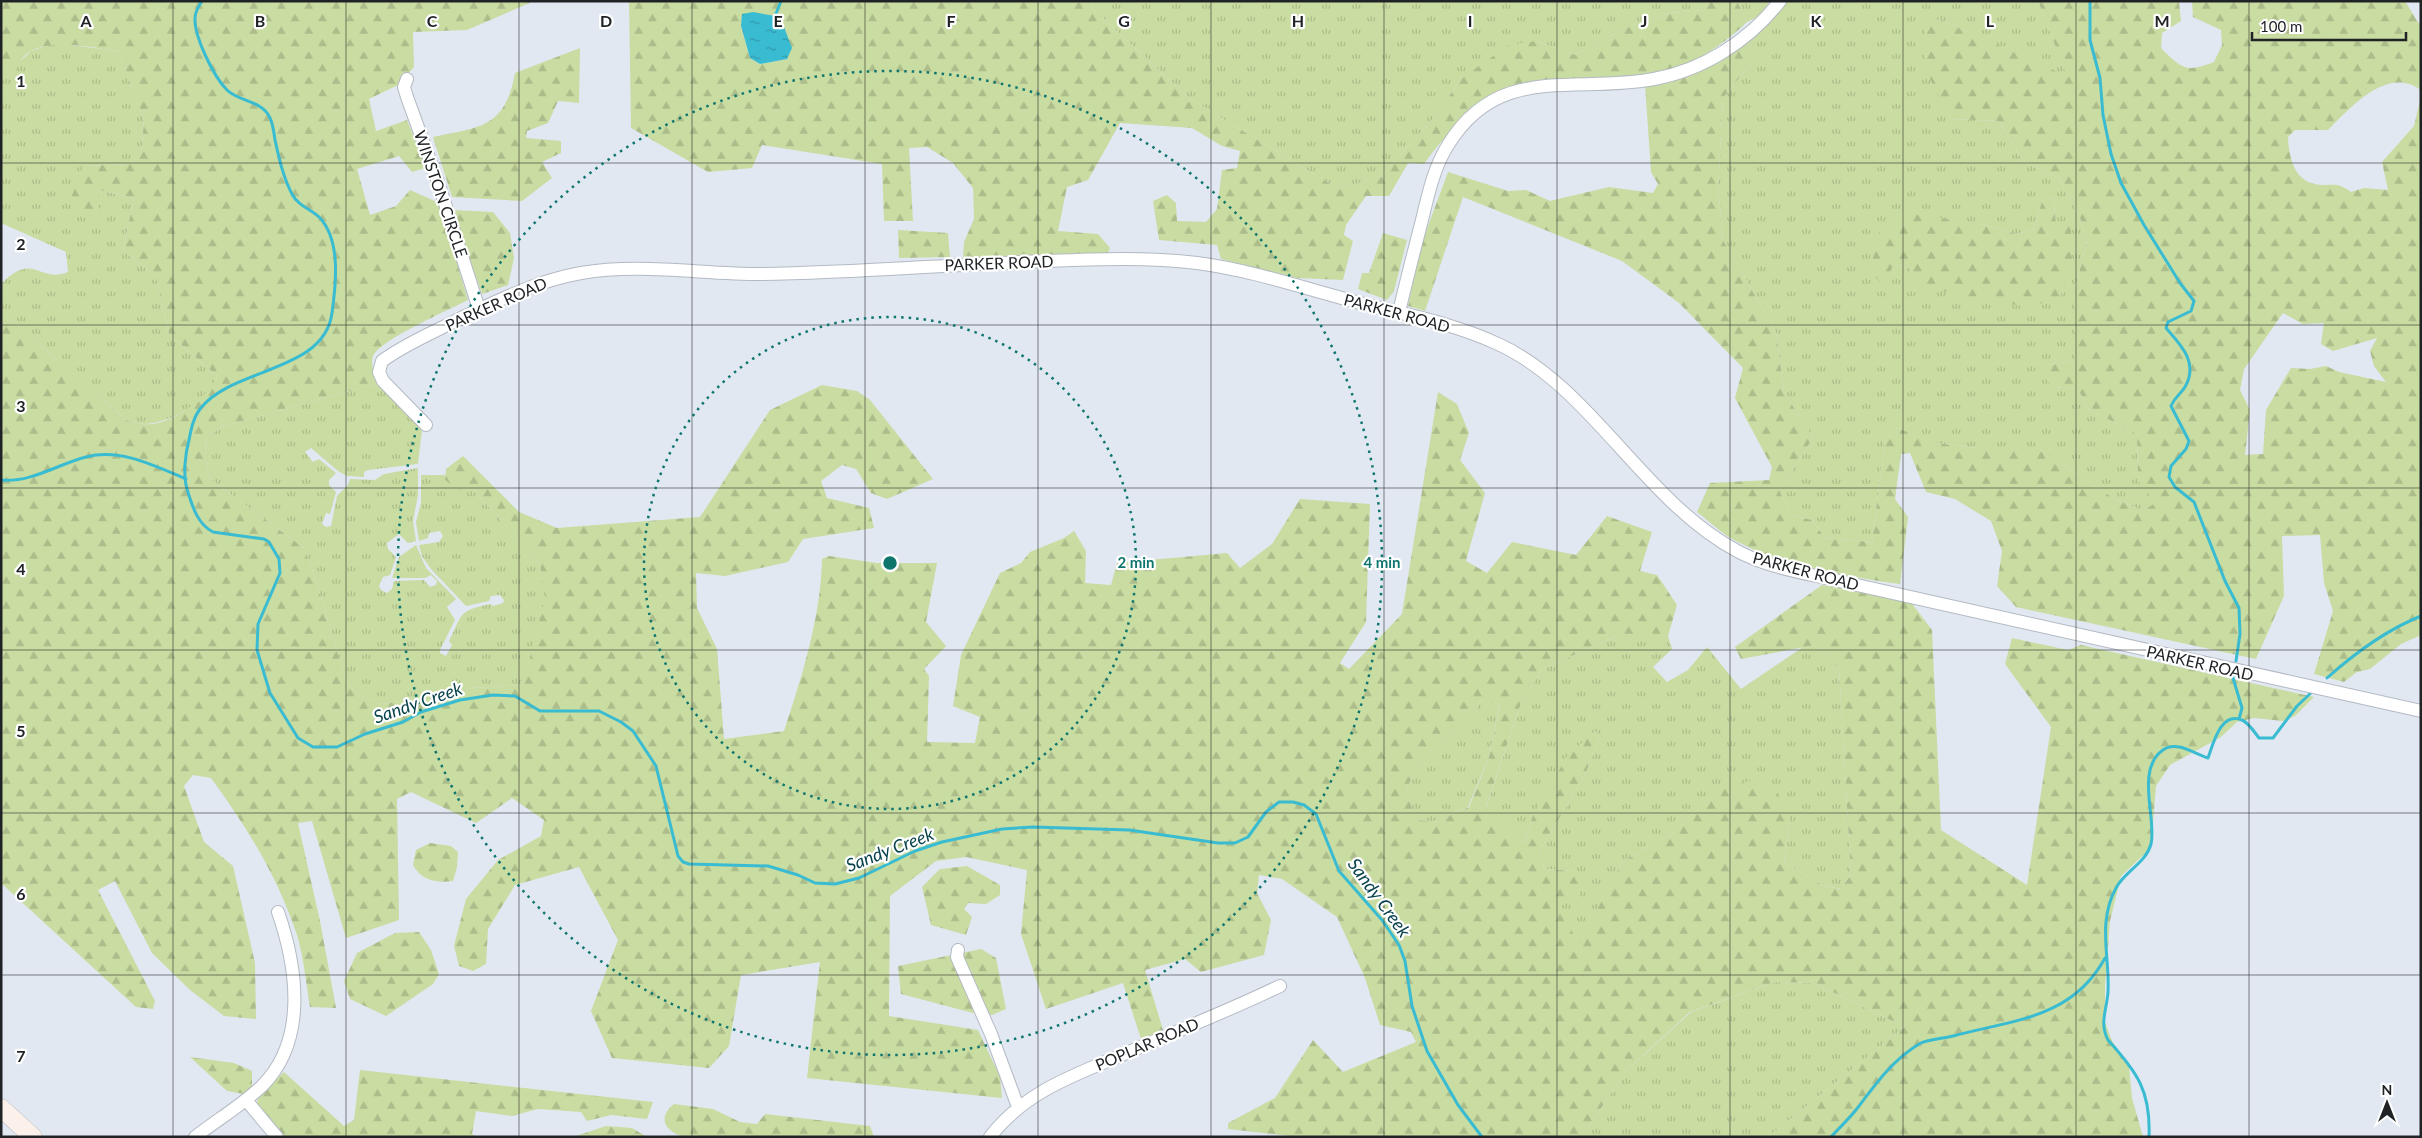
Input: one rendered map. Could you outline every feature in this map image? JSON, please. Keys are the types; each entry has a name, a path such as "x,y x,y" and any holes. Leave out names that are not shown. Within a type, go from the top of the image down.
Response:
{"main road":[{"path":"1,1108 33,1137"}],"street":[{"path":"1398,312 1428,194 1440,160 1462,126 1481,109 1498,97 1538,86 1653,79 1696,68 1734,44 1780,1"},
{"name":"WINSTON CIRCLE","path":"407,79 404,87 407,97 440,188 479,310"},
{"name":"PARKER ROAD","path":"426,425 383,381 379,372 379,366 389,356 410,343 540,283 580,273 628,269 761,274 974,263 1118,259 1175,261 1223,267 1398,312 1469,332 1499,344 1536,366 1554,381 1678,507 1718,539 1752,557 1779,567 1821,577 2421,711"},
{"path":"195,1137 246,1100 268,1079 278,1061 292,1025 295,991 291,961 278,912"},
{"path":"958,950 957,956 991,1034 1018,1107"},
{"name":"POPLAR ROAD","path":"990,1137 1018,1107 1033,1096 1068,1078 1280,986"},
{"path":"246,1100 277,1137"}],"green space":[{"path":"1,1 534,1 467,30 413,32 414,67 398,85 369,99 376,131 407,120 426,168 412,172 399,156 357,169 370,215 396,206 410,190 439,203 468,300 402,333 379,349 373,356 372,363 378,383 221,427 206,438 205,457 210,479 304,548 348,685 361,696 383,704 470,688 523,685 545,598 540,564 473,489 459,490 445,480 446,469 463,456 519,512 557,528 700,517 770,410 822,385 857,391 870,400 933,479 887,499 871,493 856,469 842,465 821,481 827,498 869,508 874,528 803,539 788,562 725,576 696,573 697,608 717,649 724,739 784,731 804,668 814,624 821,581 822,559 829,556 877,563 937,563 926,622 946,646 924,669 929,676 927,742 975,743 980,717 953,706 961,655 1000,573 1021,563 1030,552 1064,538 1074,531 1086,551 1085,583 1111,585 1117,563 1227,553 1240,568 1272,544 1300,499 1370,504 1366,622 1340,663 1349,669 1402,614 1438,392 1457,404 1469,433 1460,460 1485,493 1466,561 1487,573 1512,542 1576,555 1607,516 1652,532 1640,571 1657,575 1677,605 1668,636 1616,636 1543,669 1522,700 1486,807 1524,843 1533,815 1568,755 1595,731 1600,736 1585,775 1539,852 1544,869 1574,871 1584,881 1579,896 1559,906 1579,945 1622,862 1670,835 1717,791 1753,780 1778,793 1790,821 1784,862 1822,885 1840,889 1851,875 1839,669 1816,645 1741,659 1735,647 1822,585 1910,601 1932,630 1941,830 2027,885 2051,727 2005,664 2012,638 2068,650 2081,645 2314,697 2295,716 2283,721 2254,718 2237,722 2221,737 2170,765 2156,786 2151,848 2121,876 2110,921 2105,987 2105,1022 2112,1041 2129,1066 2132,1098 2143,1137 1768,1137 1905,1027 1814,983 1775,982 1690,1012 1625,1072 1582,1137 1300,1137 1228,1129 1228,1123 1275,1098 1313,1040 1343,1072 1416,1042 1411,1032 1380,1025 1365,978 1337,917 1282,879 1259,875 1257,893 1271,920 1264,955 1201,972 1185,959 1145,970 1163,1030 1141,1039 1123,983 1046,1009 1021,934 1027,870 966,857 936,861 890,896 889,1016 978,1030 1000,1077 1002,1098 807,1078 820,962 741,975 729,1046 709,1068 612,1058 591,1011 618,940 579,867 515,885 488,929 486,964 473,971 459,966 454,946 466,899 498,860 541,836 544,820 512,798 476,823 411,792 397,799 399,920 346,938 312,821 298,823 320,921 336,1008 310,1007 297,935 271,872 249,834 211,778 193,775 184,786 204,842 233,866 255,963 256,1019 224,1016 190,990 152,953 115,881 98,890 155,1001 153,1009 136,1007 1,883 1,311 126,420 142,424 152,424 175,417 205,394 217,376 169,334 156,277 123,250 134,198 99,190 99,216 82,218 71,198 83,166 131,164 141,155 144,121 119,51 76,45 44,46 31,51 21,60 16,73 3,77 1,75","holes":["1480,700 1500,704 1489,757 1469,807 1453,813 1442,822 1416,820 1406,790 1416,770 1434,747 1468,720"]},
{"path":"629,1 1090,1 1093,9 1190,99 1339,189 1381,176 1431,121 1462,78 1509,45 1536,41 1575,55 1625,28 1670,13 1704,10 1704,1 1737,1 1747,22 1712,50 1687,64 1673,69 1627,78 1535,80 1512,87 1486,102 1452,130 1424,164 1408,163 1389,196 1366,196 1346,225 1344,235 1353,241 1343,280 1297,278 1221,259 1217,245 1159,240 1153,201 1167,195 1176,203 1177,221 1206,222 1217,209 1222,170 1237,168 1240,151 1222,146 1192,128 1120,123 1088,180 1067,187 1058,231 1098,234 1110,248 1108,253 963,258 964,242 974,219 973,188 953,163 927,147 909,148 913,221 884,221 882,164 762,145 752,168 708,172 631,128","holes":["776,19 787,59 760,64 750,58 741,26"]},
{"path":"1090,1 1704,1 1704,10 1670,13 1625,28 1575,55 1536,41 1462,78 1431,121 1381,176 1339,189 1190,99 1093,9"},
{"path":"1737,1 1770,1 1760,16 1747,22"},
{"path":"1787,1 2038,1 2068,77 1939,19 1950,119 1999,121 2023,161 2059,178 2080,218 2087,241 2075,288 2075,361 2044,365 2052,387 2078,389 2088,409 2137,434 2138,480 2156,503 2143,511 2113,498 2038,448 1977,448 1933,443 1895,427 1885,438 1872,542 1825,538 1812,520 1791,515 1779,490 1813,438 1784,392 1776,332 1723,240 1718,187 1723,98 1756,57 1746,42","holes":["2053,197 2056,222 1910,285 1910,268 1894,265 1982,224 2016,234 2034,229 2042,201"]},
{"path":"2038,1 2179,1 2181,21 2162,33 2161,48 2174,61 2190,68 2214,62 2222,45 2221,30 2193,17 2192,1 2405,1 2421,27 2421,90 2408,84 2395,83 2382,86 2358,101 2328,130 2295,130 2288,137 2292,162 2295,169 2305,180 2313,184 2340,186 2351,192 2364,188 2388,190 2382,162 2414,126 2421,96 2421,635 2401,644 2370,669 2357,672 2344,682 2314,674 2333,611 2324,583 2320,535 2282,536 2284,596 2256,659 2016,607 1997,586 2002,551 1991,521 1955,499 1926,492 1910,453 1901,454 1895,499 1908,517 1900,584 1858,578 1794,564 1734,540 1697,512 1710,483 1769,480 1772,467 1735,398 1743,368 1679,303 1622,261 1463,197 1425,311 1408,306 1421,245 1448,172 1508,191 1526,190 1550,201 1609,187 1653,193 1658,184 1651,172 1645,84 1689,76 1720,62 1746,42 1756,57 1723,98 1718,187 1723,240 1776,332 1784,392 1813,438 1779,490 1791,515 1812,520 1825,538 1872,542 1885,438 1895,427 1934,443 1977,448 2038,448 2113,498 2143,511 2155,503 2138,480 2137,434 2088,409 2078,389 2052,387 2042,374 2044,365 2075,361 2075,288 2087,241 2080,218 2059,178 2023,161 1999,121 1950,119 1925,69 1924,28 1939,19 2067,76","holes":["2283,313 2303,324 2324,323 2321,344 2333,351 2377,338 2370,351 2374,366 2386,382 2339,372 2326,366 2310,369 2291,368 2266,410 2263,454 2245,455 2250,410 2240,390 2244,369"]},
{"path":"54,43 119,51 144,121 141,155 131,164 83,166 99,190 134,198 123,250 156,277 169,334 217,376 212,385 197,402 178,415 167,419 145,424 126,420 1,311 1,284 12,274 21,269 29,268 58,275 68,272 66,252 1,223 1,75 3,77 31,51"},
{"path":"580,48 579,103 558,101 548,123 527,131 526,138 561,141 561,153 542,162 552,178 522,201 452,197 433,137 464,131 488,122 505,105 511,91 515,73"},
{"path":"2053,197 2056,222 2071,226 2072,261 2060,298 2027,307 1909,285 1910,268 1894,265 1882,285 1870,270 1880,230 1905,213 1982,224 2016,234 2034,229 2042,201"},
{"path":"453,210 493,212 510,233 514,258 508,285 482,294"},
{"path":"898,230 948,233 950,257 899,258"},
{"path":"1383,233 1407,240 1394,291 1387,300 1358,289 1362,273 1369,273"},
{"path":"378,383 422,430 418,464 368,470 364,472 364,477 347,476 338,471 311,448 305,452 313,462 319,459 336,473 329,480 329,485 336,492 330,514 326,513 322,524 326,527 331,526 337,496 348,485 350,479 375,480 384,474 418,468 418,495 413,521 416,541 408,543 399,534 387,543 388,549 396,557 390,575 383,577 379,586 381,590 387,593 392,589 394,581 424,580 430,587 436,585 437,581 431,575 425,578 392,578 399,557 416,545 426,568 456,599 447,607 455,620 440,650 440,653 446,656 452,645 449,641 462,615 472,609 503,603 504,600 500,595 491,596 489,601 466,606 431,569 422,556 419,545 439,542 443,536 440,531 429,533 428,538 419,541 416,522 421,503 421,475 445,475 445,480 473,489 540,564 546,598 523,685 470,688 383,704 361,696 348,685 304,548 210,479 205,457 206,438 221,427"},
{"path":"1616,636 1668,636 1672,649 1653,667 1667,682 1688,670 1707,647 1741,689 1803,647 1816,645 1839,669 1851,874 1841,889 1822,885 1784,862 1790,821 1717,791 1670,835 1622,862 1579,946 1558,906 1579,896 1574,871 1544,869 1539,852 1585,775 1600,736 1595,731 1533,815 1524,843 1486,808 1522,700 1543,669"},
{"path":"1480,700 1500,703 1489,757 1468,807 1453,813 1442,822 1416,820 1406,790 1413,776 1434,747 1468,720"},
{"path":"430,843 451,846 458,852 457,867 453,881 441,882 425,878 413,865 416,850"},
{"path":"967,866 1000,885 1000,895 986,904 968,903 964,909 972,917 966,935 931,925 922,887 940,869"},
{"path":"419,932 431,950 439,974 433,984 386,1016 350,999 344,981 357,953 395,933"},
{"path":"981,949 996,958 1006,1009 992,1015 973,1013 901,994 898,966"},
{"path":"1775,982 1814,983 1905,1027 1768,1137 1582,1137 1625,1072 1691,1012"},
{"path":"190,1057 234,1063 252,1071 252,1087 244,1094 227,1091"},
{"path":"360,1070 653,1102 647,1119 611,1115 587,1121 581,1112 538,1109 512,1116 476,1111 472,1134 477,1137 284,1137 256,1107 259,1095 284,1072 344,1126 354,1120"},
{"path":"674,1104 713,1109 740,1122 757,1124 765,1114 870,1126 874,1137 685,1137 673,1132 666,1124 665,1115"},
{"path":"606,1126 632,1128 647,1137 573,1137"}],"water":[{"path":"753,12 775,16 784,27 792,48 787,59 760,64 750,58 741,26 742,14"}],"waterway":[{"name":"Sandy Creek","path":"202,1 195,18 196,26 201,46 211,67 227,90 238,97 256,104 266,112 272,123 282,167 292,194 298,202 320,218 327,227 334,251 335,276 332,313 325,333 312,347 295,359 233,385 215,395 200,409 192,428 185,464 185,477 191,501 196,514 207,529 213,532 264,539 269,542 279,559 280,573 258,624 257,650 270,693 298,738 313,747 337,747 365,734 403,722 421,712 460,700 493,695 515,696 540,711 599,711 621,722 633,731 656,766 678,856 683,862 689,864 768,866 798,875 815,883 835,884 859,878 915,851 942,842 1002,829 1033,827 1129,830 1218,843 1235,843 1248,837 1266,812 1279,802 1293,802 1304,805 1316,814 1339,871 1382,920 1399,945 1405,961 1412,1006 1427,1051 1458,1105 1482,1137"},
{"path":"774,19 781,1"},
{"path":"2090,1 2090,40 2100,78 2103,115 2111,154 2121,183 2144,225 2180,283 2194,301 2191,311 2168,322 2166,328 2182,348 2189,362 2190,370 2185,387 2171,406 2189,441 2186,449 2171,466 2169,477 2175,487 2194,502 2225,581 2239,608 2240,634 2236,661"},
{"path":"1,480 23,479 76,460 99,455 112,455 138,460 186,479"},
{"path":"2327,678 2371,643 2395,628 2421,616"},
{"path":"2233,678 2242,708 2239,719"},
{"path":"2149,1137 2148,1107 2145,1095 2127,1062 2108,1040 2105,1034 2104,1022 2108,992 2107,914 2116,888 2145,856 2151,844 2148,782 2150,769 2155,759 2168,747 2180,747 2208,758 2215,738 2228,720 2242,720 2252,728 2259,738 2273,738 2297,706 2313,691"},
{"path":"1831,1137 1853,1114 1886,1072 1901,1057 1919,1044 2039,1014 2076,994 2091,978 2105,958"}]}
